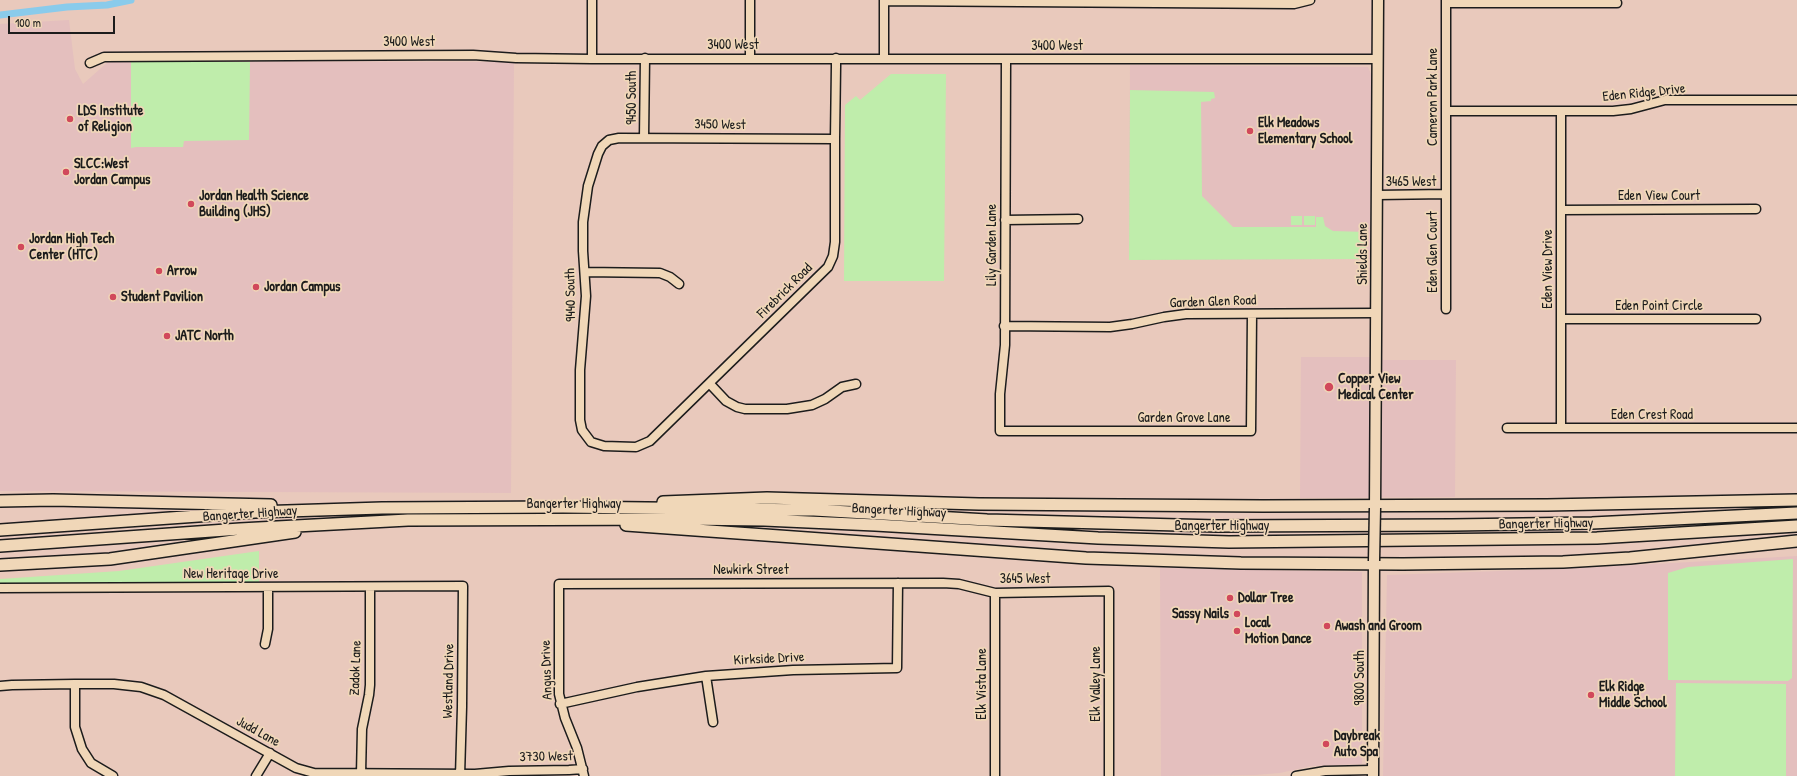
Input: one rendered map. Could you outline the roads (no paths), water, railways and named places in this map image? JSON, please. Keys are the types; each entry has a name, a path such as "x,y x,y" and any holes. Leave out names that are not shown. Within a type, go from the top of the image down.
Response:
{"highway":[{"path":"563,507 767,498 987,504 1375,507 1797,500"},
{"path":"0,501 53,500 382,508"},
{"name":"Bangerter Highway","path":"0,530 248,513 382,508 563,507 814,510 987,520 1210,526 1576,523 1797,513"},
{"path":"557,520 1093,558 1197,562 1593,560 1797,541"},
{"name":"Bangerter Highway","path":"0,546 233,529 383,521 764,520 1098,538 1229,542 1597,538 1797,526"},
{"path":"0,565 110,559 246,538 383,521"}],"main road":[{"name":"Shields Lane","path":"1375,507 1378,0"},
{"name":"9800 South","path":"1373,773 1375,507"}],"street":[{"path":"592,0 592,59"},
{"path":"750,0 750,58"},
{"path":"884,58 884,0 1112,1 1294,4 1310,0"},
{"path":"1446,2 1617,3"},
{"name":"Cameron Park Lane","path":"1446,2 1446,194"},
{"name":"3400 West","path":"90,64 104,57 131,56 473,55 516,58 592,59 1378,59"},
{"name":"9450 South","path":"644,138 645,58"},
{"name":"Firebrick Road","path":"595,444 604,446 636,447 647,444 710,384 824,271 831,262 835,242 836,58"},
{"name":"Lily Garden Lane","path":"1000,431 1000,394 1004,356 1006,59"},
{"name":"Eden Ridge Drive","path":"1446,111 1622,110 1665,100 1797,100"},
{"name":"Eden View Drive","path":"1561,111 1561,428"},
{"name":"3450 West","path":"605,143 619,138 836,139"},
{"name":"9440 South","path":"595,444 584,435 580,420 581,365 586,308 582,236 586,198 598,154 605,143"},
{"name":"3465 West","path":"1377,195 1446,194"},
{"name":"Eden Glen Court","path":"1446,194 1446,309"},
{"name":"Eden View Court","path":"1561,210 1756,209"},
{"path":"1005,220 1078,220"},
{"path":"585,272 660,273 670,277 679,284"},
{"name":"Garden Glen Road","path":"1004,326 1110,327 1175,315 1376,313"},
{"name":"Garden Grove Lane","path":"1000,431 1251,431 1252,314"},
{"name":"Eden Point Circle","path":"1561,319 1756,319"},
{"path":"710,384 726,401 737,407 788,409 813,405 825,399 842,386 856,384"},
{"name":"Eden Crest Road","path":"1507,428 1797,428"},
{"name":"Kirkside Drive","path":"560,704 637,687 706,676 786,670 897,668 898,583"},
{"name":"Newkirk Street","path":"558,584 943,583"},
{"name":"3645 West","path":"943,583 959,584 995,593 1109,592"},
{"name":"Angus Drive","path":"558,584 558,684 560,704 577,748 584,772"},
{"name":"New Heritage Drive","path":"0,588 463,586"},
{"name":"Westland Drive","path":"460,775 463,586"},
{"path":"265,644 268,629 268,587"},
{"name":"Zadok Lane","path":"361,774 362,729 370,685 370,587"},
{"name":"Elk Valley Lane","path":"1109,592 1109,776"},
{"name":"Elk Vista Lane","path":"995,593 995,776"},
{"path":"706,676 713,722"},
{"name":"Judd Lane","path":"0,686 12,684 130,685 154,691 304,772 332,774 460,775 509,771"},
{"path":"75,684 75,727 82,750 91,763 113,776"},
{"path":"256,776 270,753"},
{"name":"3730 West","path":"509,771 570,770 584,772"},
{"path":"1296,776 1309,775 1325,771 1373,773"}],"waterway":[{"path":"0,15 67,7 107,5 131,0"}],"place":[{"name":"LDS Institute of Religion","path":"70,119"},
{"name":"Elk Meadows Elementary School","path":"1250,131"},
{"name":"SLCC:West Jordan Campus","path":"66,172"},
{"name":"Jordan Health Science Building (JHS)","path":"191,204"},
{"name":"Jordan High Tech Center (HTC)","path":"21,247"},
{"name":"Arrow","path":"159,271"},
{"name":"Jordan Campus","path":"256,287"},
{"name":"Student Pavilion","path":"113,297"},
{"name":"JATC North","path":"167,336"},
{"name":"Copper View Medical Center","path":"1329,387"},
{"name":"Dollar Tree","path":"1230,598"},
{"name":"Sassy Nails","path":"1237,614"},
{"name":"Awash and Groom","path":"1327,626"},
{"name":"Local Motion Dance","path":"1237,631"},
{"name":"Elk Ridge Middle School","path":"1591,695"},
{"name":"Daybreak Auto Spa","path":"1326,744"}]}
